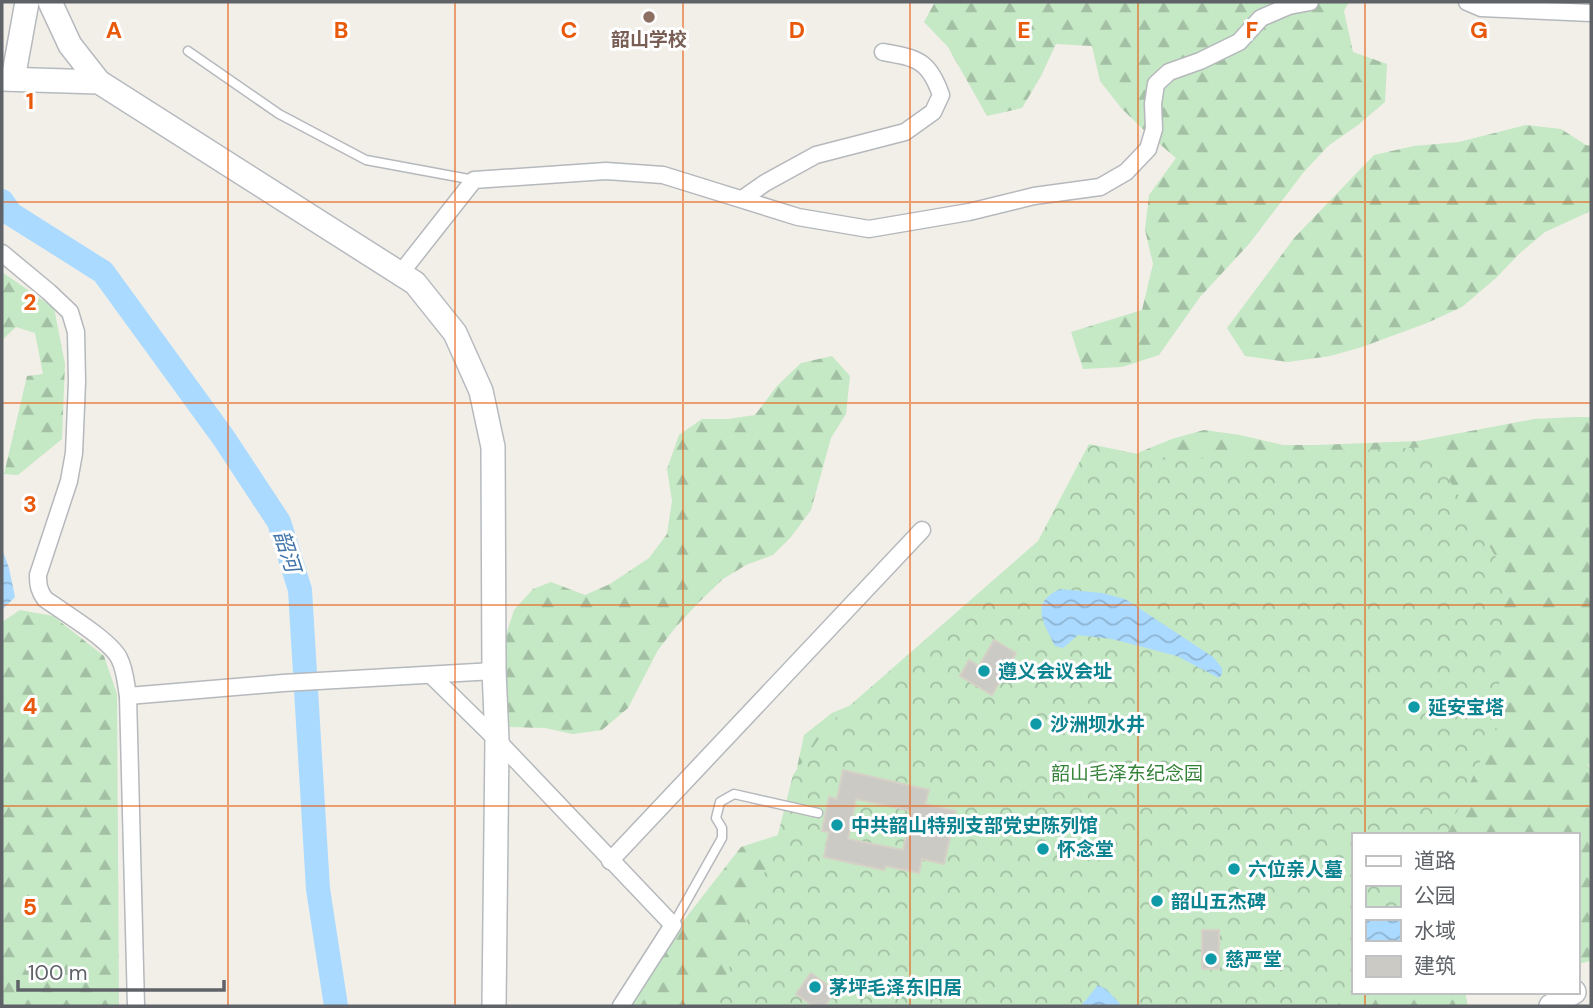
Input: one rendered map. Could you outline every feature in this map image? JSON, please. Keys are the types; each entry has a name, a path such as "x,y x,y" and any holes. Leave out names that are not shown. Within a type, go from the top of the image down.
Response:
{"main road":[{"path":"27,2 7,79 99,82"},
{"path":"50,2 70,45 99,82 415,283 455,333 481,391 493,447 497,740 494,1006"},
{"path":"1551,1006 1571,994"}],"street":[{"path":"400,274 474,180 606,171 663,175 798,217 869,229 969,212 1034,196 1100,187 1126,172 1148,149 1154,129 1153,104 1156,84 1169,72 1239,43 1261,18 1289,6 1310,2"},
{"path":"1467,2 1481,8 1591,13"},
{"path":"742,199 816,155 905,132 933,112 941,95 934,76 914,58 883,52"},
{"path":"2,253 70,312 76,332 74,453 69,481 38,575 40,592 45,599 105,642 115,652 121,664 128,696 136,1006"},
{"path":"610,861 922,530"},
{"path":"128,696 283,683 494,671"},
{"path":"431,675 497,740 673,925 621,1006"}],"lane":[{"path":"188,51 279,114 366,160 474,180"},
{"path":"673,925 722,838 722,828 716,818 720,802 734,794 818,813"}],"green space":[{"path":"935,2 1349,2 1344,11 1353,52 1387,64 1385,102 1328,146 1303,173 1249,244 1200,297 1159,355 1122,367 1083,369 1071,332 1142,310 1153,264 1145,230 1149,195 1176,158 1122,109 1100,81 1092,46 1056,44 1022,108 987,116 948,47 924,22"},
{"path":"1526,125 1561,129 1591,146 1591,211 1545,232 1462,307 1427,323 1330,356 1288,362 1245,356 1227,328 1295,237 1374,155 1414,146 1459,142"},
{"path":"2,272 54,308 65,364 62,439 18,475 4,474 27,376 43,374 35,333 16,327 2,340"},
{"path":"832,356 850,376 846,414 831,438 811,510 791,537 773,555 746,565 723,579 699,602 658,650 628,708 602,730 573,734 545,728 509,727 502,715 505,638 514,610 533,589 551,582 585,595 610,584 649,558 667,534 672,501 667,469 679,435 702,419 755,415 777,386 801,363"},
{"name":"韶山毛泽东纪念园","path":"1591,417 1591,762 1588,765 1591,770 1591,961 1579,962 1579,833 1352,833 1352,994 1465,994 1468,1006 630,1006 667,942 741,847 781,834 815,780 797,768 804,735 832,713 873,696 1140,452 1204,430 1283,445 1317,445 1418,441 1534,419"},
{"name":"韶山毛泽东纪念园","path":"1089,444 1167,460 1429,447 1505,572 1497,725 1447,833 1352,833 1352,985 1337,1006 715,1006 776,842 793,775 831,722 1038,541"},
{"path":"20,610 53,616 104,656 117,694 119,1006 2,1006 2,622"}],"water":[{"path":"2,549 15,597 2,610"},
{"path":"1060,589 1102,593 1125,599 1213,657 1222,668 1222,674 1219,678 1177,656 1112,639 1078,635 1063,648 1055,646 1044,622 1042,607 1050,595"},
{"path":"1098,985 1106,989 1122,1006 1081,1006"}],"building":[{"name":"遵义会议会址","path":"994,640 1016,653 992,695 960,676 969,660 979,666"},
{"path":"843,770 929,790 925,804 956,811 944,864 922,859 919,873 886,866 884,870 824,857 829,832 822,831 829,797 837,799","holes":["856,799 911,811 903,850 848,839"]},
{"name":"慈严堂","path":"1202,930 1219,930 1219,969 1202,969"},
{"name":"茅坪毛泽东旧居","path":"811,973 835,991 825,1006 813,1006 796,994"}],"waterway":[{"name":"韶河","path":"2,201 11,214 103,272 223,437 279,522 300,590 318,889 336,1006"}],"place":[{"name":"韶山学校","path":"649,17"},
{"name":"遵义会议会址","path":"984,671"},
{"name":"延安宝塔","path":"1414,707"},
{"name":"沙洲坝水井","path":"1036,724"},
{"name":"中共韶山特别支部党史陈列馆","path":"837,825"},
{"name":"怀念堂","path":"1043,849"},
{"name":"六位亲人墓","path":"1234,869"},
{"name":"韶山五杰碑","path":"1157,901"},
{"name":"慈严堂","path":"1211,959"},
{"name":"茅坪毛泽东旧居","path":"815,987"}]}
